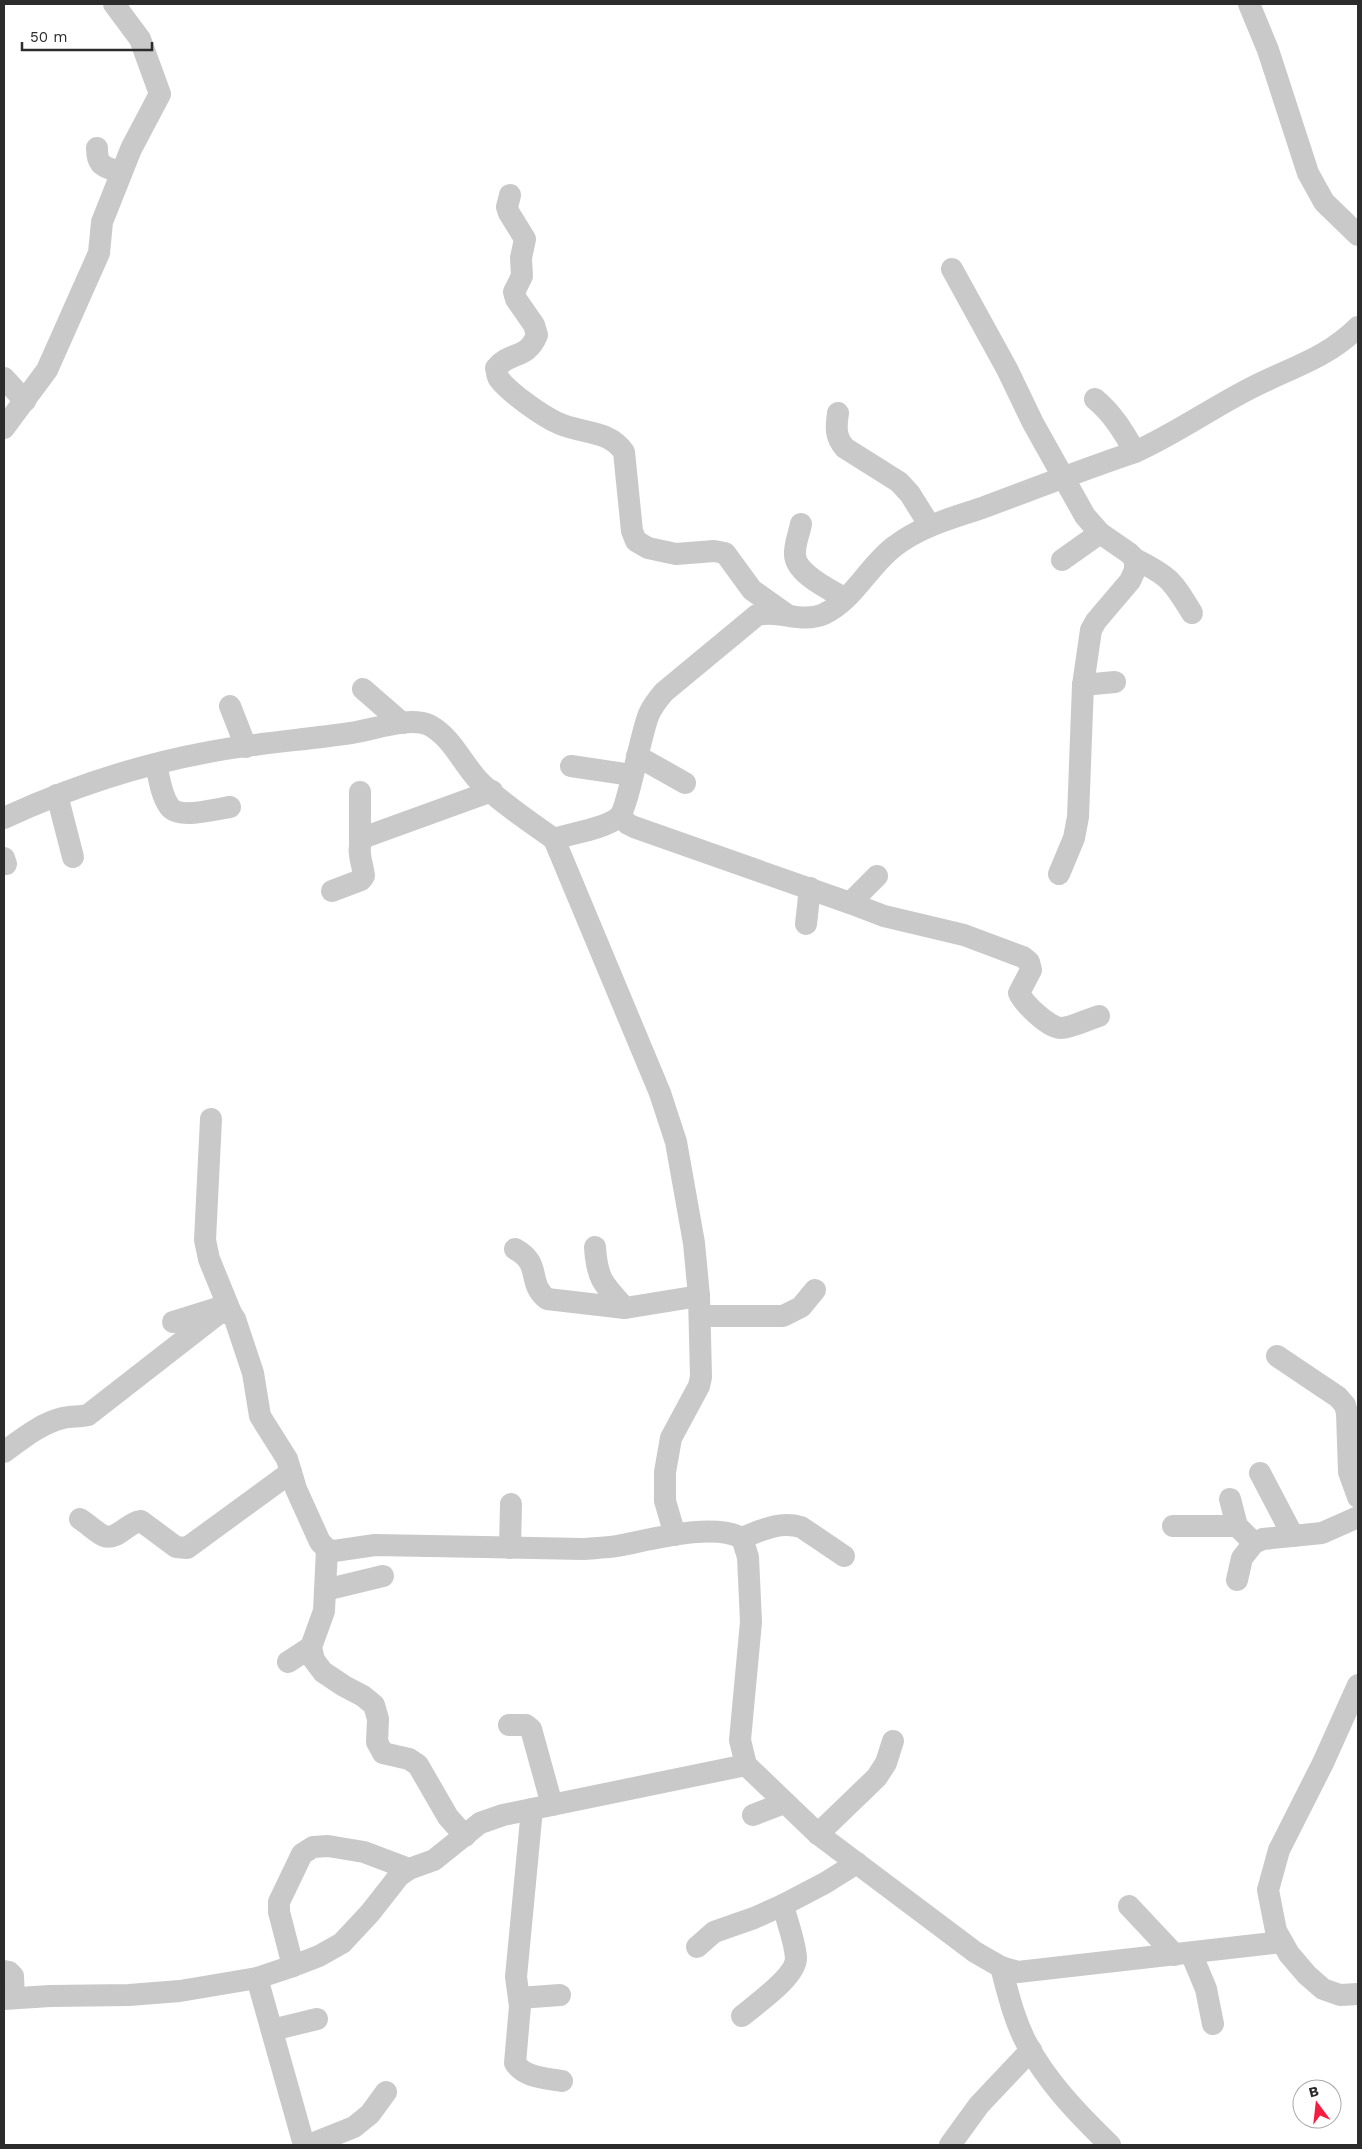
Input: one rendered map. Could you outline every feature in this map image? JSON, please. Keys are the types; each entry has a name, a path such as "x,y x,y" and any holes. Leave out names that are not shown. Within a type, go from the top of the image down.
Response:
{"street":[{"path":"4,428 47,370 99,253 102,222 121,173 131,149 160,94 140,39 114,4"},
{"path":"1249,4 1268,50 1308,172 1324,202 1358,235"},
{"path":"97,148 97,160 100,164 121,173"},
{"path":"510,195 507,207 509,213 525,239 521,258 522,276 514,292 516,299 534,325 537,335 534,344 526,352 502,360 496,368 498,377 519,396 559,424 609,438 618,443 624,452 632,530 636,541 648,548 676,554 714,551 725,554 752,590 792,618"},
{"path":"952,268 1062,477 1086,516 1100,533 1129,552 1135,559 1166,576 1176,586 1192,612"},
{"path":"554,839 610,822 620,816 649,715 654,704 664,692 757,615 766,613 792,618 809,618 824,613 844,598 895,546 930,526 1135,452 1165,439 1248,389 1320,356 1341,344 1358,327"},
{"path":"4,378 25,401"},
{"path":"1095,399 1110,412 1135,452"},
{"path":"838,413 836,427 841,443 845,448 899,482 910,494 930,526"},
{"path":"801,524 795,550 796,563 802,572 844,598"},
{"path":"1062,560 1100,533"},
{"path":"1059,874 1074,838 1078,818 1084,685 1091,630 1096,621 1130,581 1135,570 1135,559"},
{"path":"1084,685 1114,682"},
{"path":"363,689 402,723"},
{"path":"230,706 246,747"},
{"path":"4,818 57,795 156,764 208,752 368,730 418,721 440,733 479,780 518,814 554,839 660,1093 676,1142 694,1243 701,1361 699,1386 671,1438 666,1472 665,1501 675,1534"},
{"path":"156,764 165,799 172,810 183,814 230,807"},
{"path":"572,766 634,766 685,783"},
{"path":"360,841 365,837 492,791"},
{"path":"332,891 361,880 364,876 359,846 360,792"},
{"path":"57,795 74,857"},
{"path":"620,816 634,828 850,902 884,916 964,935 1023,957 1030,962 1031,970 1020,993 1023,1003 1053,1026 1061,1028 1099,1016"},
{"path":"850,902 877,876"},
{"path":"806,924 810,888"},
{"path":"211,1119 204,1240 209,1259 229,1309 235,1318 253,1373 258,1406 267,1429 282,1449 296,1489 320,1542 327,1549 334,1551 374,1545 591,1549 675,1534 722,1531 742,1538 778,1525 794,1525 801,1527 844,1556"},
{"path":"595,1248 596,1264 601,1280 625,1308"},
{"path":"515,1249 529,1259 533,1268 537,1290 546,1299 625,1308 699,1306 783,1316 801,1307 815,1290"},
{"path":"173,1322 229,1309"},
{"path":"4,1452 44,1426 64,1418 92,1413 219,1313 229,1309"},
{"path":"1277,1356 1338,1397 1345,1405 1347,1413 1349,1472 1358,1497"},
{"path":"258,1406 273,1381"},
{"path":"80,1519 104,1536 110,1537 131,1523 141,1521 176,1547 187,1548 291,1472"},
{"path":"1260,1473 1293,1536"},
{"path":"1230,1499 1238,1526 1254,1543"},
{"path":"510,1548 511,1504"},
{"path":"1237,1580 1242,1558 1254,1543 1263,1539 1322,1533 1358,1517"},
{"path":"1173,1526 1238,1526"},
{"path":"742,1538 748,1557 751,1622 740,1740 746,1765 818,1834 975,1952 1001,1968 1018,1972 1282,1942"},
{"path":"327,1549 324,1611 311,1647 314,1660 323,1672 363,1696 374,1705 378,1719 377,1742 383,1753 409,1759 418,1765 427,1776 448,1817 465,1836"},
{"path":"326,1590 383,1576"},
{"path":"288,1662 311,1647"},
{"path":"1357,1691 1323,1763 1278,1850 1268,1890 1276,1932 1289,1954 1323,1989 1340,1995 1358,1994"},
{"path":"509,1725 526,1725 531,1729 542,1807 516,1977 519,1998 515,2063 526,2074 562,2081"},
{"path":"818,1834 877,1777 886,1764 893,1741"},
{"path":"4,1971 9,1972 13,1976 9,1998 129,1995 180,1991 257,1978 319,1956 342,1943 370,1913 399,1876 409,1869 434,1860 480,1823 503,1814 746,1765"},
{"path":"753,1815 784,1803"},
{"path":"293,1966 279,1912 279,1902 302,1854 313,1847 328,1846 364,1852 409,1869"},
{"path":"697,1947 714,1932 754,1918 783,1905 825,1883 857,1863"},
{"path":"742,2016 788,1976 795,1964 795,1951 783,1905"},
{"path":"1129,1906 1183,1954 1206,1989 1213,2024"},
{"path":"1001,1968 1013,2012 1042,2068 1087,2122 1110,2145"},
{"path":"257,1978 304,2145"},
{"path":"519,1998 560,1995"},
{"path":"272,2030 317,2019"},
{"path":"950,2145 979,2105 1031,2050"},
{"path":"309,2145 359,2124 370,2114 386,2092"}]}
